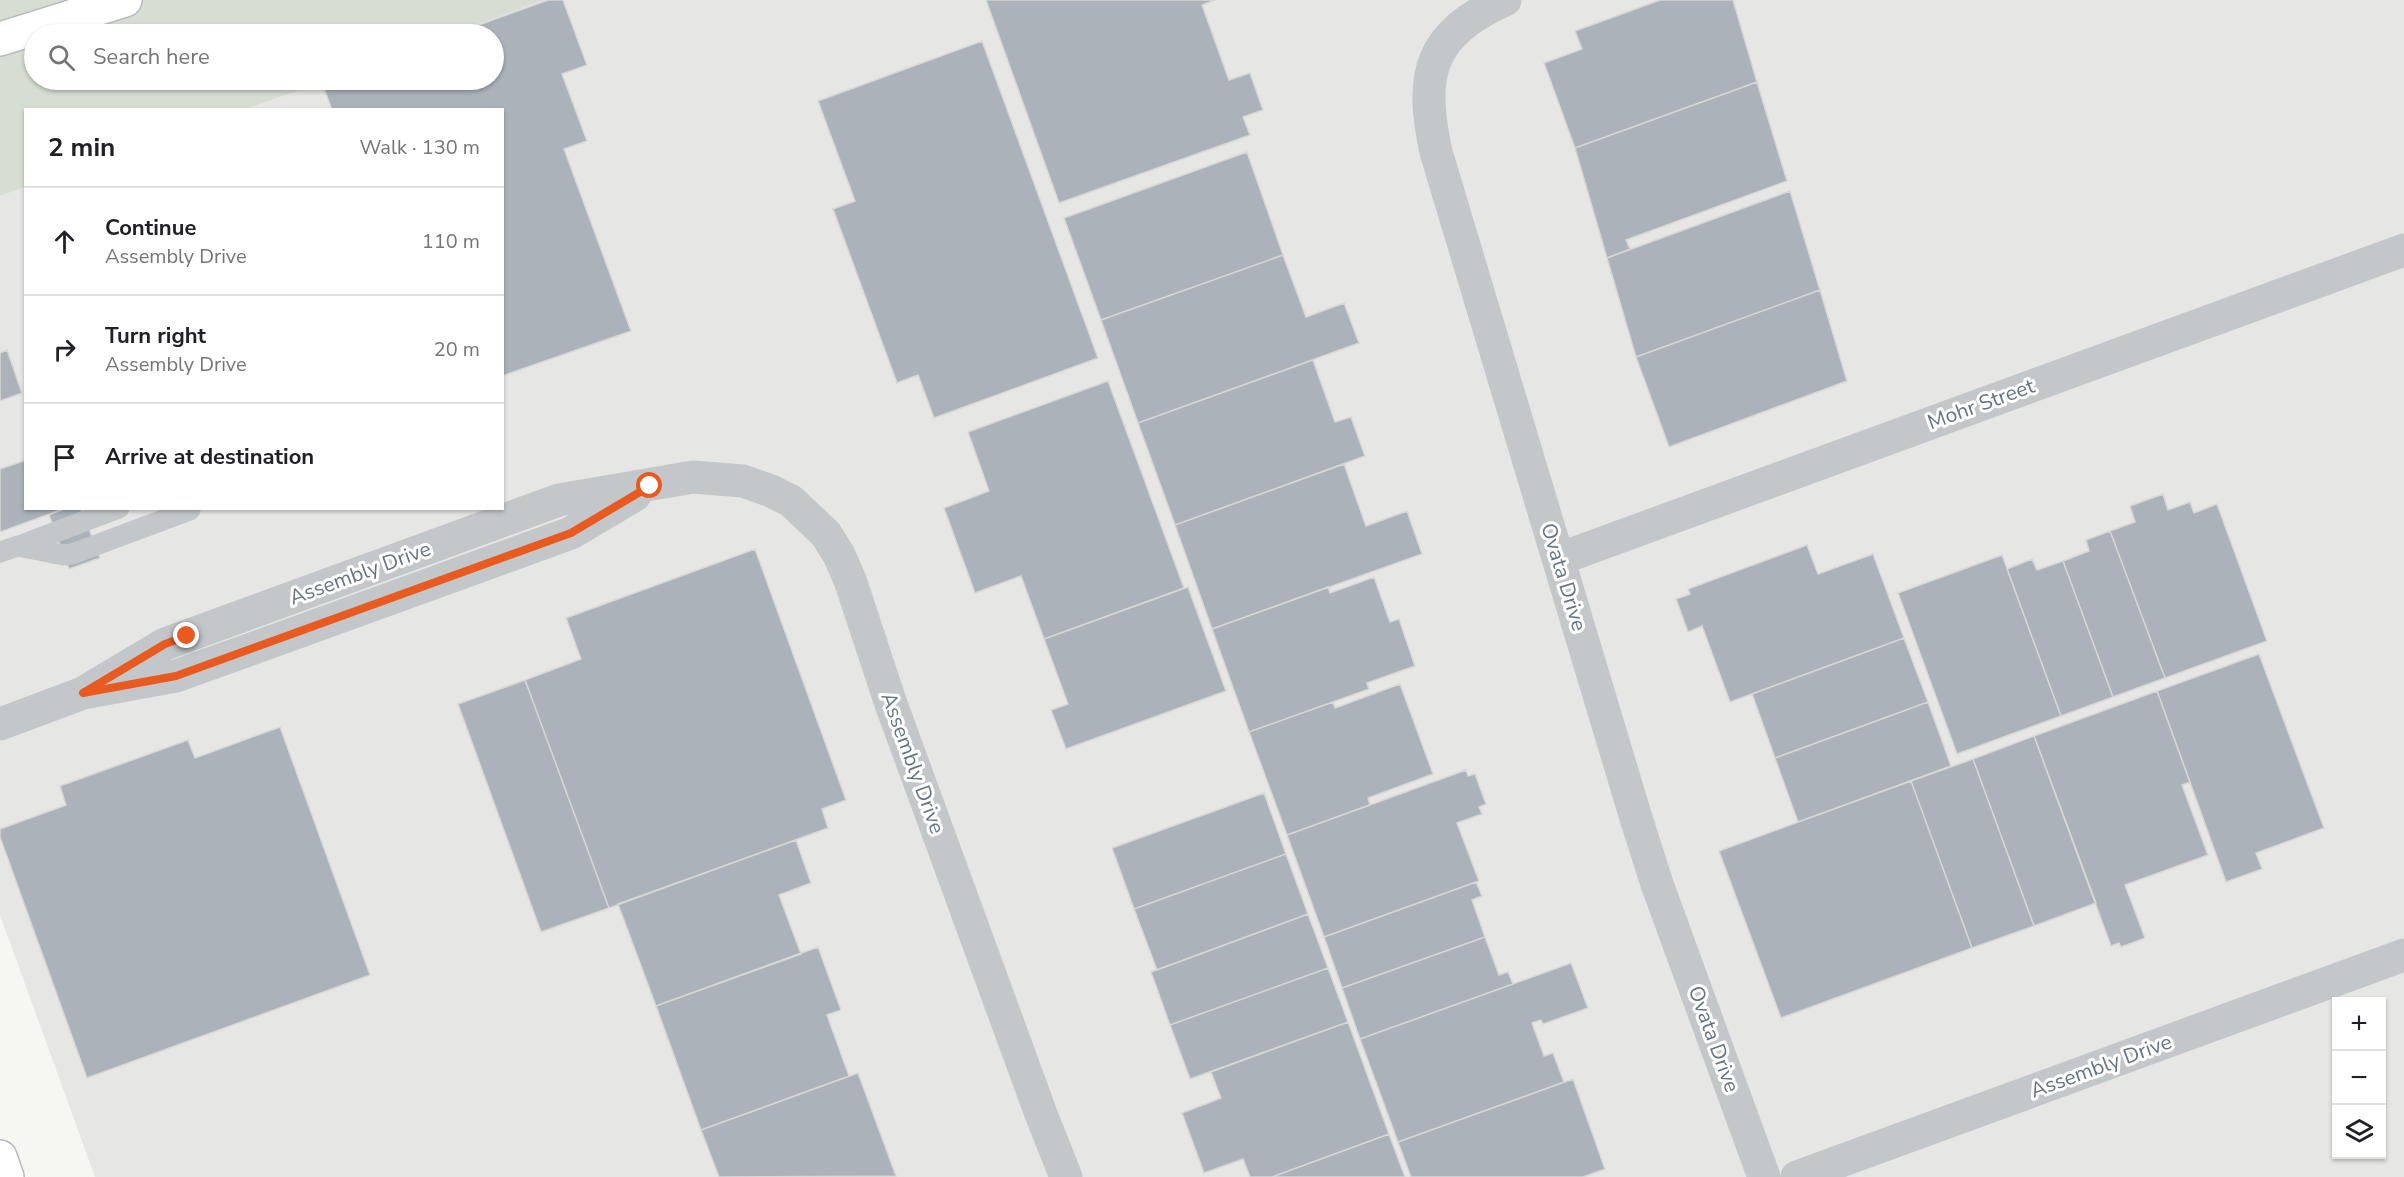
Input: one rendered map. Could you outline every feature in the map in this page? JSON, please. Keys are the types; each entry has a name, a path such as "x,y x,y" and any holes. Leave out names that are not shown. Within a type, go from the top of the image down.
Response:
{"main road":[{"path":"48,24 125,0"},
{"path":"0,39 24,32"},
{"path":"0,1157 8,1177"}],"street":[{"name":"Ovata Drive","path":"1505,0 1478,12 1456,30 1443,44 1433,66 1428,90 1429,118 1436,152 1657,884 1764,1177"},
{"name":"Mohr Street","path":"1559,559 2404,250"},
{"name":"Assembly Drive","path":"0,724 83,693 165,644 559,500 693,477 720,478 752,484 791,501 826,534 839,555 850,580 891,704 1066,1177"},
{"name":"Assembly Drive","path":"1797,1177 2404,955"}],"lane":[{"path":"9,549 115,510"},
{"path":"9,549 72,554 190,510"}],"shaded area":[{"path":"0,0 544,0 478,24 24,24 24,90 300,90 249,108 24,108 24,187 0,196"},
{"path":"544,0 2404,0 2404,1177 95,1177 0,915 0,196 24,187 24,510 504,510 504,108 249,108 300,90 504,90 504,24 478,24"}],"building":[{"path":"548,0 563,0 587,65 562,74 587,141 564,149 631,331 504,375 504,108 331,108 325,90 504,90 504,24 482,24"},
{"path":"986,0 1215,0 1202,5 1229,80 1250,73 1263,110 1243,117 1250,135 1059,203"},
{"path":"1660,0 1733,0 1757,82 1575,148 1544,63 1582,49 1575,31"},
{"path":"982,41 1098,358 934,418 918,375 897,383 833,209 855,201 818,101"},
{"path":"1757,82 1787,181 1626,240 1630,249 1607,258 1575,148"},
{"path":"1247,152 1283,255 1101,320 1064,218"},
{"path":"1790,191 1820,290 1636,357 1607,258"},
{"path":"1283,255 1306,317 1344,303 1359,343 1138,423 1101,320"},
{"path":"1820,290 1847,381 1669,447 1636,357"},
{"path":"7,350 22,393 0,401 0,353"},
{"path":"1313,360 1335,422 1351,417 1365,456 1175,525 1138,423"},
{"path":"1108,381 1184,588 1044,639 1021,576 975,593 944,508 989,491 968,432"},
{"path":"24,461 24,510 60,510 0,532 0,469"},
{"path":"1344,464 1366,526 1407,511 1422,554 1212,629 1175,525"},
{"path":"2163,494 2168,510 2190,502 2194,513 2217,504 2267,641 2165,678 2110,531 2135,522 2130,506"},
{"path":"61,510 82,510 100,558 69,569 49,515"},
{"path":"2110,531 2165,678 2113,697 2063,561 2089,551 2086,540"},
{"path":"1807,545 1818,574 1873,554 1904,638 1730,702 1702,626 1688,632 1676,599 1690,594 1688,589"},
{"path":"755,549 846,800 822,809 828,828 609,908 525,680 581,659 566,618"},
{"path":"2002,555 2061,716 1957,754 1898,593"},
{"path":"2032,559 2037,570 2063,561 2113,697 2061,716 2007,569"},
{"path":"1374,577 1390,622 1399,619 1415,666 1367,683 1369,689 1249,732 1212,629 1328,587 1330,593"},
{"path":"1188,587 1226,691 1066,749 1051,710 1068,704 1044,639"},
{"path":"1904,638 1928,702 1775,758 1752,694"},
{"path":"2259,654 2324,828 2256,853 2262,869 2226,882 2157,691"},
{"path":"525,680 609,908 541,932 458,704"},
{"path":"1400,684 1433,774 1368,798 1370,805 1287,835 1249,732 1333,702 1335,708"},
{"path":"2157,691 2190,782 2182,785 2208,855 2125,885 2145,938 2121,947 2119,943 2111,946 2034,736"},
{"path":"1928,702 1951,766 1798,822 1775,758"},
{"path":"280,727 370,975 87,1078 0,837 0,829 66,805 60,786 188,740 195,758"},
{"path":"2034,736 2096,903 2034,926 1973,759"},
{"path":"1973,759 2034,926 1972,948 1911,781"},
{"path":"1466,770 1468,776 1475,774 1486,804 1479,807 1482,814 1457,823 1479,881 1324,937 1287,835"},
{"path":"1911,781 1972,948 1781,1018 1719,851"},
{"path":"1264,793 1286,854 1134,909 1112,848"},
{"path":"796,840 811,883 779,895 801,954 656,1006 618,904"},
{"path":"1286,854 1308,914 1157,970 1134,909"},
{"path":"1476,882 1482,896 1472,900 1485,937 1342,988 1324,937"},
{"path":"1308,914 1328,968 1170,1025 1151,972"},
{"path":"1485,937 1499,975 1508,972 1513,984 1360,1039 1342,988"},
{"path":"818,947 841,1010 827,1015 849,1076 701,1130 656,1006"},
{"path":"1571,963 1588,1008 1543,1024 1541,1020 1532,1023 1544,1056 1553,1053 1564,1082 1398,1142 1360,1039"},
{"path":"1328,968 1348,1022 1190,1079 1170,1025"},
{"path":"1348,1022 1389,1134 1272,1177 1250,1177 1243,1159 1204,1173 1182,1113 1221,1098 1211,1072"},
{"path":"858,1073 896,1176 719,1177 701,1130"},
{"path":"1573,1079 1605,1169 1583,1177 1411,1177 1398,1142"},
{"path":"1389,1134 1405,1177 1272,1177"}],"route":[{"path":"187,636 165,644 83,693 176,676 571,533 650,486"}]}
